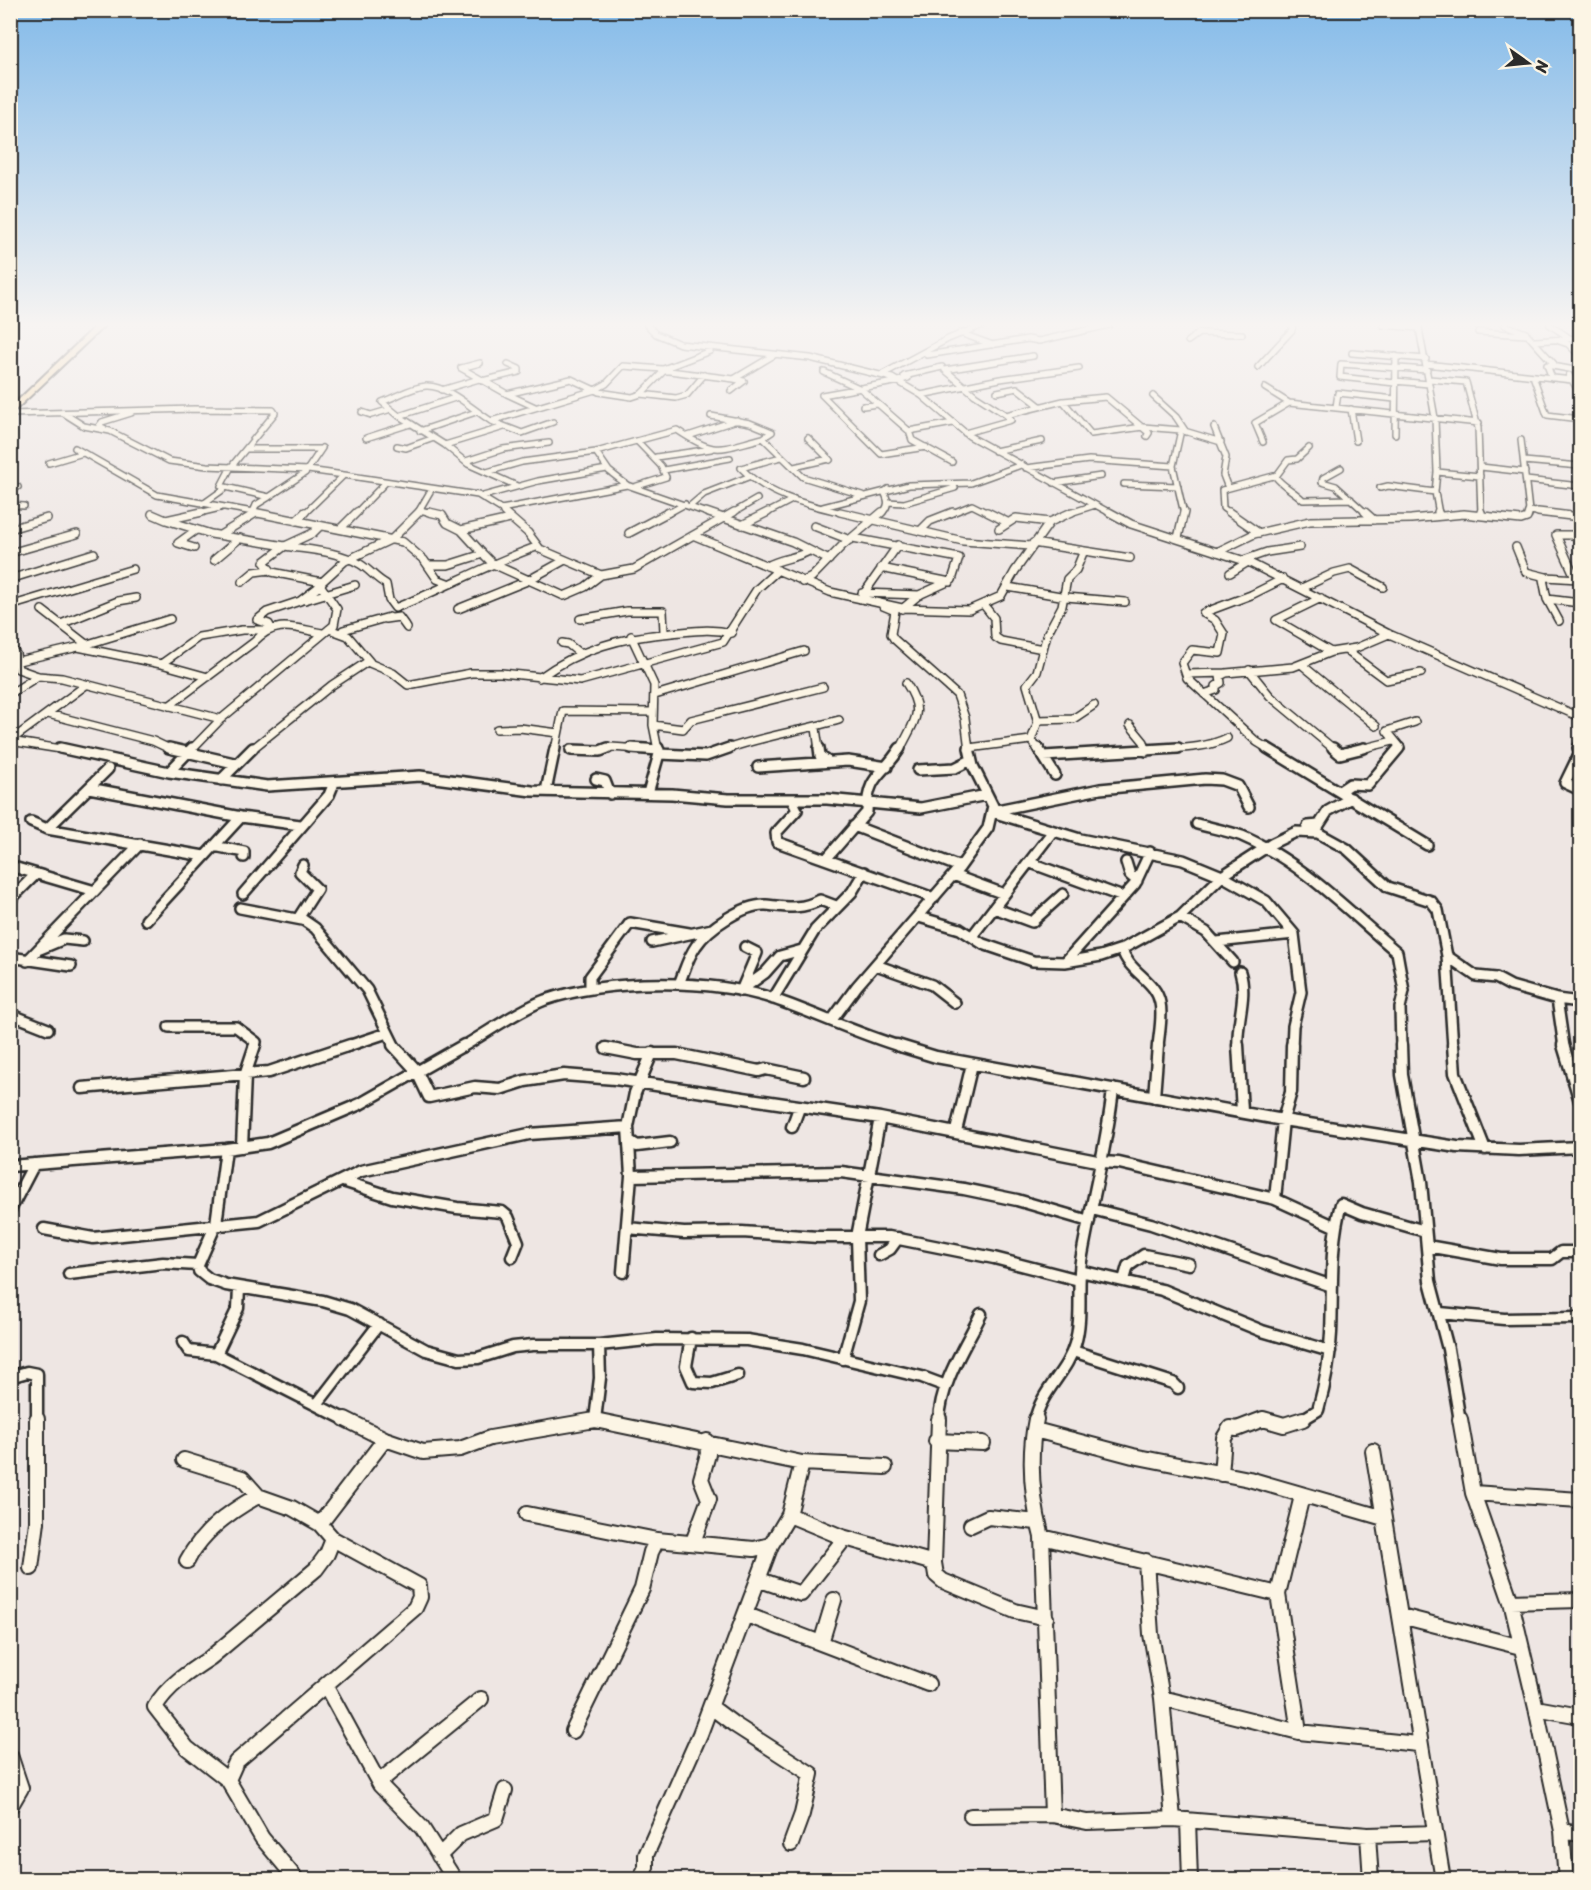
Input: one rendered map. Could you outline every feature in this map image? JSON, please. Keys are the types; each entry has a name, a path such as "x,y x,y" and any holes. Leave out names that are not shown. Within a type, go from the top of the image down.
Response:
{"street":[{"path":"21,413 84,413"},
{"path":"129,413 99,426 164,460 231,467 306,470 483,496 517,486 607,469"},
{"path":"269,497 220,486 231,467 275,413"},
{"path":"365,413 371,416 379,413"},
{"path":"394,413 466,461 517,486"},
{"path":"399,416 408,413"},
{"path":"420,431 472,413"},
{"path":"478,413 504,427 522,433 553,423"},
{"path":"491,421 516,413"},
{"path":"840,413 881,454 926,447"},
{"path":"888,413 909,431 912,440 952,462"},
{"path":"942,413 965,433 1131,524 1246,561 1389,634 1581,717"},
{"path":"965,433 1011,420 1002,413"},
{"path":"1006,416 1016,413"},
{"path":"1072,413 1091,434 1143,427 1183,431 1221,442"},
{"path":"1126,413 1149,433 1147,436"},
{"path":"1172,413 1183,431 1173,466 1186,511 1184,527 1178,538"},
{"path":"1263,442 1255,423 1272,413"},
{"path":"1352,413 1356,441"},
{"path":"1392,413 1395,434"},
{"path":"1394,413 1479,423"},
{"path":"1434,413 1437,472 1435,492 1438,516"},
{"path":"1476,413 1479,423 1481,467 1479,505 1482,516"},
{"path":"1545,413 1581,419"},
{"path":"65,414 84,426 104,429"},
{"path":"656,457 713,449 762,438 772,432 737,420 711,416"},
{"path":"688,436 737,420"},
{"path":"909,431 953,423"},
{"path":"366,438 410,424"},
{"path":"445,445 504,427"},
{"path":"1214,427 1226,457 1223,475 1228,488"},
{"path":"487,472 522,462 596,452 638,442 673,430 688,436 703,449"},
{"path":"397,446 406,448 434,438"},
{"path":"762,438 803,477 865,496"},
{"path":"794,467 830,460 808,438"},
{"path":"995,450 1042,441"},
{"path":"1217,552 1259,533 1310,521 1438,516 1482,516 1521,520 1527,518 1529,511 1521,441"},
{"path":"501,509 665,479 664,470 638,442"},
{"path":"466,461 503,450 549,443"},
{"path":"75,448 137,481 151,492 220,508 254,512 392,539 411,546 437,579 450,584"},
{"path":"220,535 254,512 256,505 301,477 321,448 247,449"},
{"path":"1259,533 1223,508 1222,490 1275,476 1288,460 1297,459 1309,448"},
{"path":"596,452 607,469 631,486 793,542 829,560"},
{"path":"50,464 83,453"},
{"path":"781,457 742,467 748,477 794,499 920,531 975,543 1032,545 1130,558"},
{"path":"664,470 730,458"},
{"path":"888,502 904,503 1024,467 1089,460 1173,466"},
{"path":"1054,483 1101,476 1089,460"},
{"path":"1524,461 1581,466"},
{"path":"1481,467 1525,472"},
{"path":"1341,468 1322,480 1336,486 1374,520"},
{"path":"1437,472 1480,476"},
{"path":"296,521 344,475"},
{"path":"1275,476 1282,486 1293,490 1303,500 1351,499"},
{"path":"629,533 688,505 704,494 748,477"},
{"path":"1526,480 1581,486"},
{"path":"340,529 386,482"},
{"path":"823,508 888,489 922,484 965,483"},
{"path":"1124,484 1178,486"},
{"path":"203,504 224,489 223,486"},
{"path":"1380,488 1388,486 1435,492"},
{"path":"10,491 18,487"},
{"path":"802,582 812,578 851,539 886,509 888,502 884,492 888,489"},
{"path":"271,605 289,607 300,601 352,558 392,539 420,510 431,490"},
{"path":"483,496 528,533 536,547 601,574 634,569 757,499"},
{"path":"742,525 794,499"},
{"path":"10,505 24,506"},
{"path":"884,606 969,610 1001,596 1032,545 1050,522 1064,513 1095,505"},
{"path":"920,531 930,520 972,506 1007,522"},
{"path":"166,520 220,508"},
{"path":"420,510 442,515 447,523 461,530 493,564 564,596 585,587 601,574"},
{"path":"1529,511 1581,517"},
{"path":"152,514 196,530 352,558 370,571 373,577 386,584 385,588 391,606 400,607 504,558 536,547"},
{"path":"10,529 47,518"},
{"path":"999,529 1007,522 1020,518 1050,522"},
{"path":"461,530 510,519"},
{"path":"320,526 285,546 264,562 270,570 286,577 322,584"},
{"path":"814,526 851,539 898,545 959,558 958,569 944,589 920,595 861,596"},
{"path":"194,548 178,543 196,530"},
{"path":"10,553 77,534"},
{"path":"1578,580 1562,553 1556,535 1581,535"},
{"path":"694,536 802,582 861,596 895,611 891,634 894,639 957,695 964,707 971,760 993,806 988,828 960,867 857,986 832,1020"},
{"path":"214,560 240,538"},
{"path":"861,596 898,545"},
{"path":"1230,573 1246,561 1267,552 1300,547"},
{"path":"1516,547 1526,572 1546,577 1578,580"},
{"path":"768,566 783,557 795,559 809,551"},
{"path":"10,579 94,553"},
{"path":"969,748 1031,740 1035,735 1037,720 1027,685 1037,672 1043,649 1066,597 1067,579 1076,570 1083,553"},
{"path":"429,566 448,565 483,554"},
{"path":"458,609 528,580 565,560"},
{"path":"882,568 950,582"},
{"path":"10,606 133,569"},
{"path":"1302,588 1334,573 1350,569 1383,588"},
{"path":"242,582 252,572 270,570"},
{"path":"343,630 370,663 393,673 408,685 471,673 501,673 580,681 723,642 732,633 757,589 777,570"},
{"path":"1546,577 1543,579 1547,599 1559,621"},
{"path":"1283,579 1251,595 1204,611 1215,620 1224,634 1220,653 1192,650 1182,663 1186,674 1204,694 1257,741 1427,845"},
{"path":"169,772 189,753 188,749 221,719 329,628 339,615 322,584"},
{"path":"300,601 355,585"},
{"path":"1008,587 1066,597 1125,602"},
{"path":"894,617 920,595"},
{"path":"61,624 118,601 136,598"},
{"path":"1321,598 1276,620 1331,652"},
{"path":"1547,599 1581,603"},
{"path":"165,705 177,700 254,642 268,629 269,624 257,620 271,605 281,602"},
{"path":"983,604 994,618 995,637 1001,641 1043,649"},
{"path":"400,607 399,617 407,628"},
{"path":"42,610 61,624 82,646 208,677"},
{"path":"580,619 620,612 663,611 664,632"},
{"path":"329,628 343,630 399,617"},
{"path":"14,662 82,646 170,619"},
{"path":"161,664 199,637 242,630 287,627 322,633"},
{"path":"539,678 553,667 579,653 597,645 631,636 704,629 732,633"},
{"path":"1186,674 1226,673 1301,664 1331,652 1347,651 1389,634"},
{"path":"631,636 642,665 654,685 653,712 659,752 648,794"},
{"path":"562,643 579,653"},
{"path":"10,647 16,654 14,662 18,669 38,676 62,678 221,719"},
{"path":"655,695 804,651"},
{"path":"1347,651 1386,680 1421,673"},
{"path":"221,780 234,763 349,672 370,663"},
{"path":"1301,664 1376,726"},
{"path":"1250,670 1270,696 1340,754 1393,741"},
{"path":"1204,694 1216,690 1216,686 1221,684 1220,676 1226,673"},
{"path":"10,694 38,676"},
{"path":"827,858 867,812 867,793 875,777 887,767 899,751 917,714 916,700 906,683"},
{"path":"10,741 86,685"},
{"path":"654,724 683,729 691,720 823,687"},
{"path":"1037,720 1073,719 1094,705"},
{"path":"546,791 563,711 653,712"},
{"path":"48,714 234,763"},
{"path":"571,750 600,751 611,747 706,756 764,736 816,728 839,720"},
{"path":"1341,790 1350,784 1368,785 1373,774 1387,765 1400,747 1387,731 1415,722"},
{"path":"1130,725 1144,742 1146,751"},
{"path":"497,729 520,728 558,733"},
{"path":"816,728 820,756 828,761"},
{"path":"1044,756 1146,751 1207,745 1227,738"},
{"path":"1031,740 1055,775"},
{"path":"10,741 59,748 169,772 267,786 420,776 546,791 792,800 827,798 921,808 987,795"},
{"path":"1581,741 1576,747 1581,751 1565,783 1581,790"},
{"path":"918,770 955,768 971,760"},
{"path":"758,767 774,768 828,761 848,761 887,767"},
{"path":"47,828 108,769"},
{"path":"596,779 605,781 610,794"},
{"path":"992,812 1100,789 1205,779 1222,780 1238,786 1249,807"},
{"path":"243,894 284,848 300,825 329,795 333,783"},
{"path":"89,788 241,817 300,825"},
{"path":"1306,831 1308,826 1319,825 1321,818 1337,804 1351,798"},
{"path":"792,800 797,810 776,833 777,842 934,898"},
{"path":"992,812 1053,831 1183,860 1222,876 1266,901 1294,934 1301,992 1290,1052 1291,1092 1283,1120 1275,1199"},
{"path":"146,920 241,817"},
{"path":"31,822 47,828 204,856"},
{"path":"1197,824 1241,836 1313,878 1325,892 1397,952 1404,991 1400,1008 1402,1075 1414,1141 1430,1281 1440,1313 1473,1493 1511,1602 1536,1708 1562,1831 1566,1880"},
{"path":"854,826 960,867"},
{"path":"973,935 1031,863 1053,831"},
{"path":"919,917 973,935 983,944 1033,961 1065,962 1122,949 1180,917 1222,876 1263,849 1296,832 1318,833 1339,843 1388,887 1431,901 1438,910 1447,956 1455,1073 1485,1149"},
{"path":"27,961 140,844"},
{"path":"214,846 244,852 244,857"},
{"path":"1065,962 1137,881 1150,852"},
{"path":"1126,862 1130,875 1137,881"},
{"path":"1031,863 1123,897"},
{"path":"302,920 299,917 317,889 300,872 303,865"},
{"path":"10,866 95,891"},
{"path":"773,999 801,950 836,906 852,892 864,872"},
{"path":"10,900 36,874"},
{"path":"953,875 1004,894"},
{"path":"994,908 1032,922 1045,913 1063,894"},
{"path":"679,984 695,947 712,929 754,906 799,907 819,900 836,906"},
{"path":"240,908 276,913 302,920 315,928 367,990 393,1045 416,1070 429,1096 475,1087 500,1089 525,1081 564,1075 640,1082 799,1108 880,1118 956,1131 1102,1162 1119,1163 1275,1199 1334,1226"},
{"path":"1180,917 1203,929 1233,962"},
{"path":"590,989 590,977 630,923 689,933"},
{"path":"652,942 712,929"},
{"path":"1217,942 1294,934"},
{"path":"38,949 64,939 83,941"},
{"path":"740,991 757,953 745,947"},
{"path":"1122,949 1123,957 1159,993 1161,1005 1154,1097"},
{"path":"740,991 765,973 780,956 801,950"},
{"path":"1447,956 1476,976 1496,978 1511,986 1557,999 1581,1002"},
{"path":"10,957 27,961 38,959 70,966"},
{"path":"876,965 932,985 955,1003"},
{"path":"1240,972 1245,987 1237,1030 1242,1111"},
{"path":"10,1166 226,1149 268,1143 330,1119 543,1001 590,989 679,984 740,991 773,999 898,1047 972,1064 1154,1097 1414,1141 1485,1149 1581,1147"},
{"path":"1557,999 1561,1037 1581,1101"},
{"path":"10,1014 48,1029"},
{"path":"169,1027 221,1025 245,1031 256,1042 245,1076 242,1147"},
{"path":"82,1088 245,1076 269,1072 387,1033"},
{"path":"606,1048 677,1054 759,1071 766,1069 804,1077"},
{"path":"623,1272 631,1176 631,1143 628,1126 640,1082 652,1053"},
{"path":"956,1131 972,1064"},
{"path":"1052,1815 1042,1537 1037,1521 1036,1413 1042,1398 1065,1368 1078,1336 1080,1276 1108,1136 1113,1089"},
{"path":"792,1127 799,1108"},
{"path":"843,1359 859,1301 857,1237 867,1175 880,1118"},
{"path":"44,1230 93,1238 259,1221 361,1171 486,1145 507,1138 628,1126"},
{"path":"614,1128 631,1143 647,1146 670,1142"},
{"path":"226,1149 216,1224 198,1265 199,1271 209,1279 239,1289 323,1301 350,1309 426,1350 459,1359 478,1358 513,1347 533,1345 599,1345 691,1338 776,1343 922,1377 946,1386"},
{"path":"10,1210 34,1164"},
{"path":"631,1176 840,1172 867,1175 1150,1224 1329,1285"},
{"path":"343,1181 392,1197 457,1208 502,1212 508,1217 518,1242 512,1257"},
{"path":"1221,1474 1224,1438 1230,1428 1237,1429 1263,1419 1273,1425 1302,1421 1318,1410 1330,1351 1329,1285 1334,1226 1341,1204 1362,1213 1425,1231"},
{"path":"627,1228 684,1233 742,1232 898,1238 1080,1276 1124,1281 1162,1290 1262,1330 1330,1351"},
{"path":"879,1255 890,1249 898,1238"},
{"path":"1427,1246 1501,1259 1552,1259 1561,1252 1581,1252"},
{"path":"1124,1281 1128,1266 1144,1255 1189,1264"},
{"path":"69,1274 163,1263 198,1265"},
{"path":"216,1354 238,1308 239,1289"},
{"path":"1440,1313 1504,1319 1581,1317"},
{"path":"981,1314 946,1386 939,1408 936,1442 934,1563 936,1575 943,1581 1015,1611 1046,1618"},
{"path":"318,1404 379,1324"},
{"path":"691,1338 686,1366 693,1382 712,1383 738,1375"},
{"path":"183,1342 189,1351 216,1354 409,1449 440,1453 460,1449 490,1438 595,1420 707,1441 802,1463 885,1467"},
{"path":"595,1420 600,1378 599,1345"},
{"path":"1073,1351 1151,1375 1173,1383 1178,1388"},
{"path":"10,1377 27,1372 37,1374 38,1522 31,1568"},
{"path":"1035,1430 1133,1456 1221,1474 1384,1518"},
{"path":"320,1524 385,1439"},
{"path":"693,1542 709,1499 701,1479 708,1454 707,1441"},
{"path":"936,1442 983,1443"},
{"path":"1373,1451 1401,1616 1418,1744 1443,1880"},
{"path":"184,1460 206,1464 242,1478 258,1496 292,1508 320,1524 333,1539 408,1578 418,1586 420,1598 415,1608 236,1762 228,1780"},
{"path":"640,1880 646,1867 646,1855 711,1707 713,1693 747,1615 771,1545 789,1515 802,1463"},
{"path":"1473,1493 1581,1500"},
{"path":"187,1561 192,1548 225,1518 258,1496"},
{"path":"1299,1732 1278,1594 1302,1496"},
{"path":"527,1514 657,1540 754,1549 771,1545"},
{"path":"789,1515 844,1538 934,1563"},
{"path":"971,1525 988,1517 1037,1521"},
{"path":"1042,1537 1278,1594"},
{"path":"760,1580 801,1594 844,1538"},
{"path":"297,1880 262,1839 228,1780 216,1775 163,1724 155,1707 161,1695 190,1670 210,1658 316,1569 327,1554 333,1539"},
{"path":"573,1731 642,1589 651,1552 657,1540"},
{"path":"1146,1561 1151,1634 1190,1880"},
{"path":"821,1643 834,1600"},
{"path":"1511,1602 1581,1600"},
{"path":"747,1615 856,1655 872,1665 928,1684"},
{"path":"1401,1616 1521,1647"},
{"path":"326,1686 388,1795 422,1828 455,1880"},
{"path":"1162,1698 1299,1732 1418,1744"},
{"path":"380,1782 481,1699"},
{"path":"711,1707 727,1722 784,1754 811,1774 802,1814 791,1844"},
{"path":"1536,1708 1581,1716"},
{"path":"10,1755 21,1788 10,1807"},
{"path":"439,1856 461,1834 496,1819 505,1790"},
{"path":"971,1816 1052,1815 1087,1822 1180,1819 1368,1835 1435,1833"},
{"path":"1562,1831 1581,1834"},
{"path":"1368,1835 1371,1880"}]}
